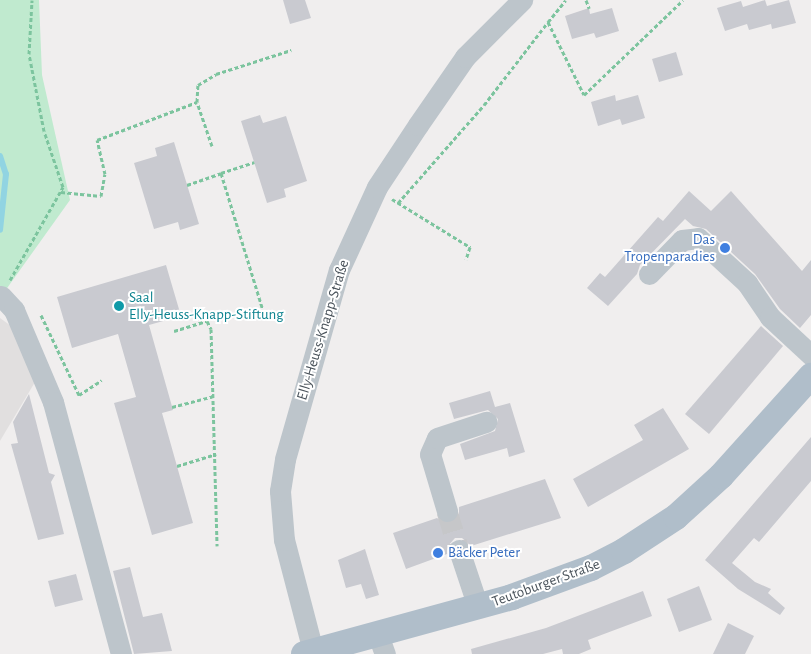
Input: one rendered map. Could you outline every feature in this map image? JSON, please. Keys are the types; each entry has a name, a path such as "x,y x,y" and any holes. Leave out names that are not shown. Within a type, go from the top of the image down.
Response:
{"main road":[{"name":"Teutoburger Straße","path":"309,652 381,644 478,607 591,568 658,529 721,476 811,376"}],"street":[{"name":"Elly-Heuss-Knapp-Straße","path":"309,652 280,514 282,474 339,270 377,187 465,57 522,0"},
{"path":"649,274 682,240 698,238 747,283 770,317 811,355"},
{"path":"8,303 53,402 121,654"},
{"path":"447,511 430,454 437,438 486,422"},
{"path":"459,550 478,607"}],"path":[{"path":"32,0 28,54 44,131 63,187 8,303 35,303 79,395 102,380"},
{"path":"398,203 484,106 566,0"},
{"path":"586,0 589,8"},
{"path":"548,22 584,94 683,0"},
{"path":"212,146 196,102 198,85 216,74 291,50"},
{"path":"60,192 101,196 105,174 97,140 196,102"},
{"path":"187,185 254,162"},
{"path":"221,173 264,314"},
{"path":"377,187 398,203 470,247 466,259"},
{"path":"174,331 206,321 211,329 216,454 217,546"},
{"path":"172,407 214,396"},
{"path":"177,466 216,454"}],"shaded area":[{"path":"0,318 11,326 35,382 0,441"}],"green space":[{"path":"0,0 39,0 42,75 70,200 0,298"}],"building":[{"path":"283,0 305,0 311,18 290,24"},
{"path":"765,0 767,6 789,0 796,23 772,29 771,24 749,30 747,24 725,31 717,8 741,1 743,7"},
{"path":"589,8 590,14 612,8 619,31 596,38 594,33 572,39 565,16"},
{"path":"676,52 683,75 659,82 652,59"},
{"path":"615,95 616,101 638,95 645,118 622,125 620,119 598,126 591,102"},
{"path":"260,115 263,123 286,116 307,181 284,189 286,197 267,203 241,121"},
{"path":"174,142 199,224 180,230 178,222 154,229 134,163 157,156 155,148"},
{"path":"689,191 711,211 731,191 802,271 811,260 811,315 800,328 780,309 755,274 706,229 693,226 685,219 640,265 637,274 608,306 587,288 600,273 605,277 658,217 663,221"},
{"path":"166,265 181,316 149,325 173,410 162,413 193,523 152,535 114,403 136,397 118,334 72,348 57,297"},
{"path":"761,326 783,346 709,434 685,414"},
{"path":"490,391 495,407 510,403 525,452 509,457 507,448 465,460 460,444 495,431 498,419 488,410 454,419 449,403"},
{"path":"29,394 49,473 55,475 51,482 64,534 38,540 11,444 18,443 13,422"},
{"path":"663,408 689,449 588,507 573,479 643,440 634,425"},
{"path":"811,437 811,481 759,542 754,538 732,563 755,582 771,589 768,593 785,608 780,615 738,589 705,560"},
{"path":"545,479 561,518 471,546 462,538 455,538 447,547 447,554 406,569 393,533 437,518 444,523 451,523 459,514 459,507"},
{"path":"365,549 379,595 366,599 361,584 346,588 338,560"},
{"path":"130,567 143,617 162,613 172,651 134,654 113,571"},
{"path":"76,574 83,600 55,607 48,581"},
{"path":"699,586 712,620 679,632 667,599"},
{"path":"643,591 652,616 588,640 591,649 579,654 563,654 562,649 543,654 472,654 471,649 546,628"},
{"path":"728,623 754,636 745,654 713,654"}],"waterway":[{"path":"0,156 6,174 0,230"}],"tunnel":[{"path":"447,511 459,550"}],"place":[{"name":"Das Tropenparadies","path":"725,248"},
{"name":"Saal Elly-Heuss-Knapp-Stiftung","path":"119,306"},
{"name":"Bäcker Peter","path":"438,553"}]}
